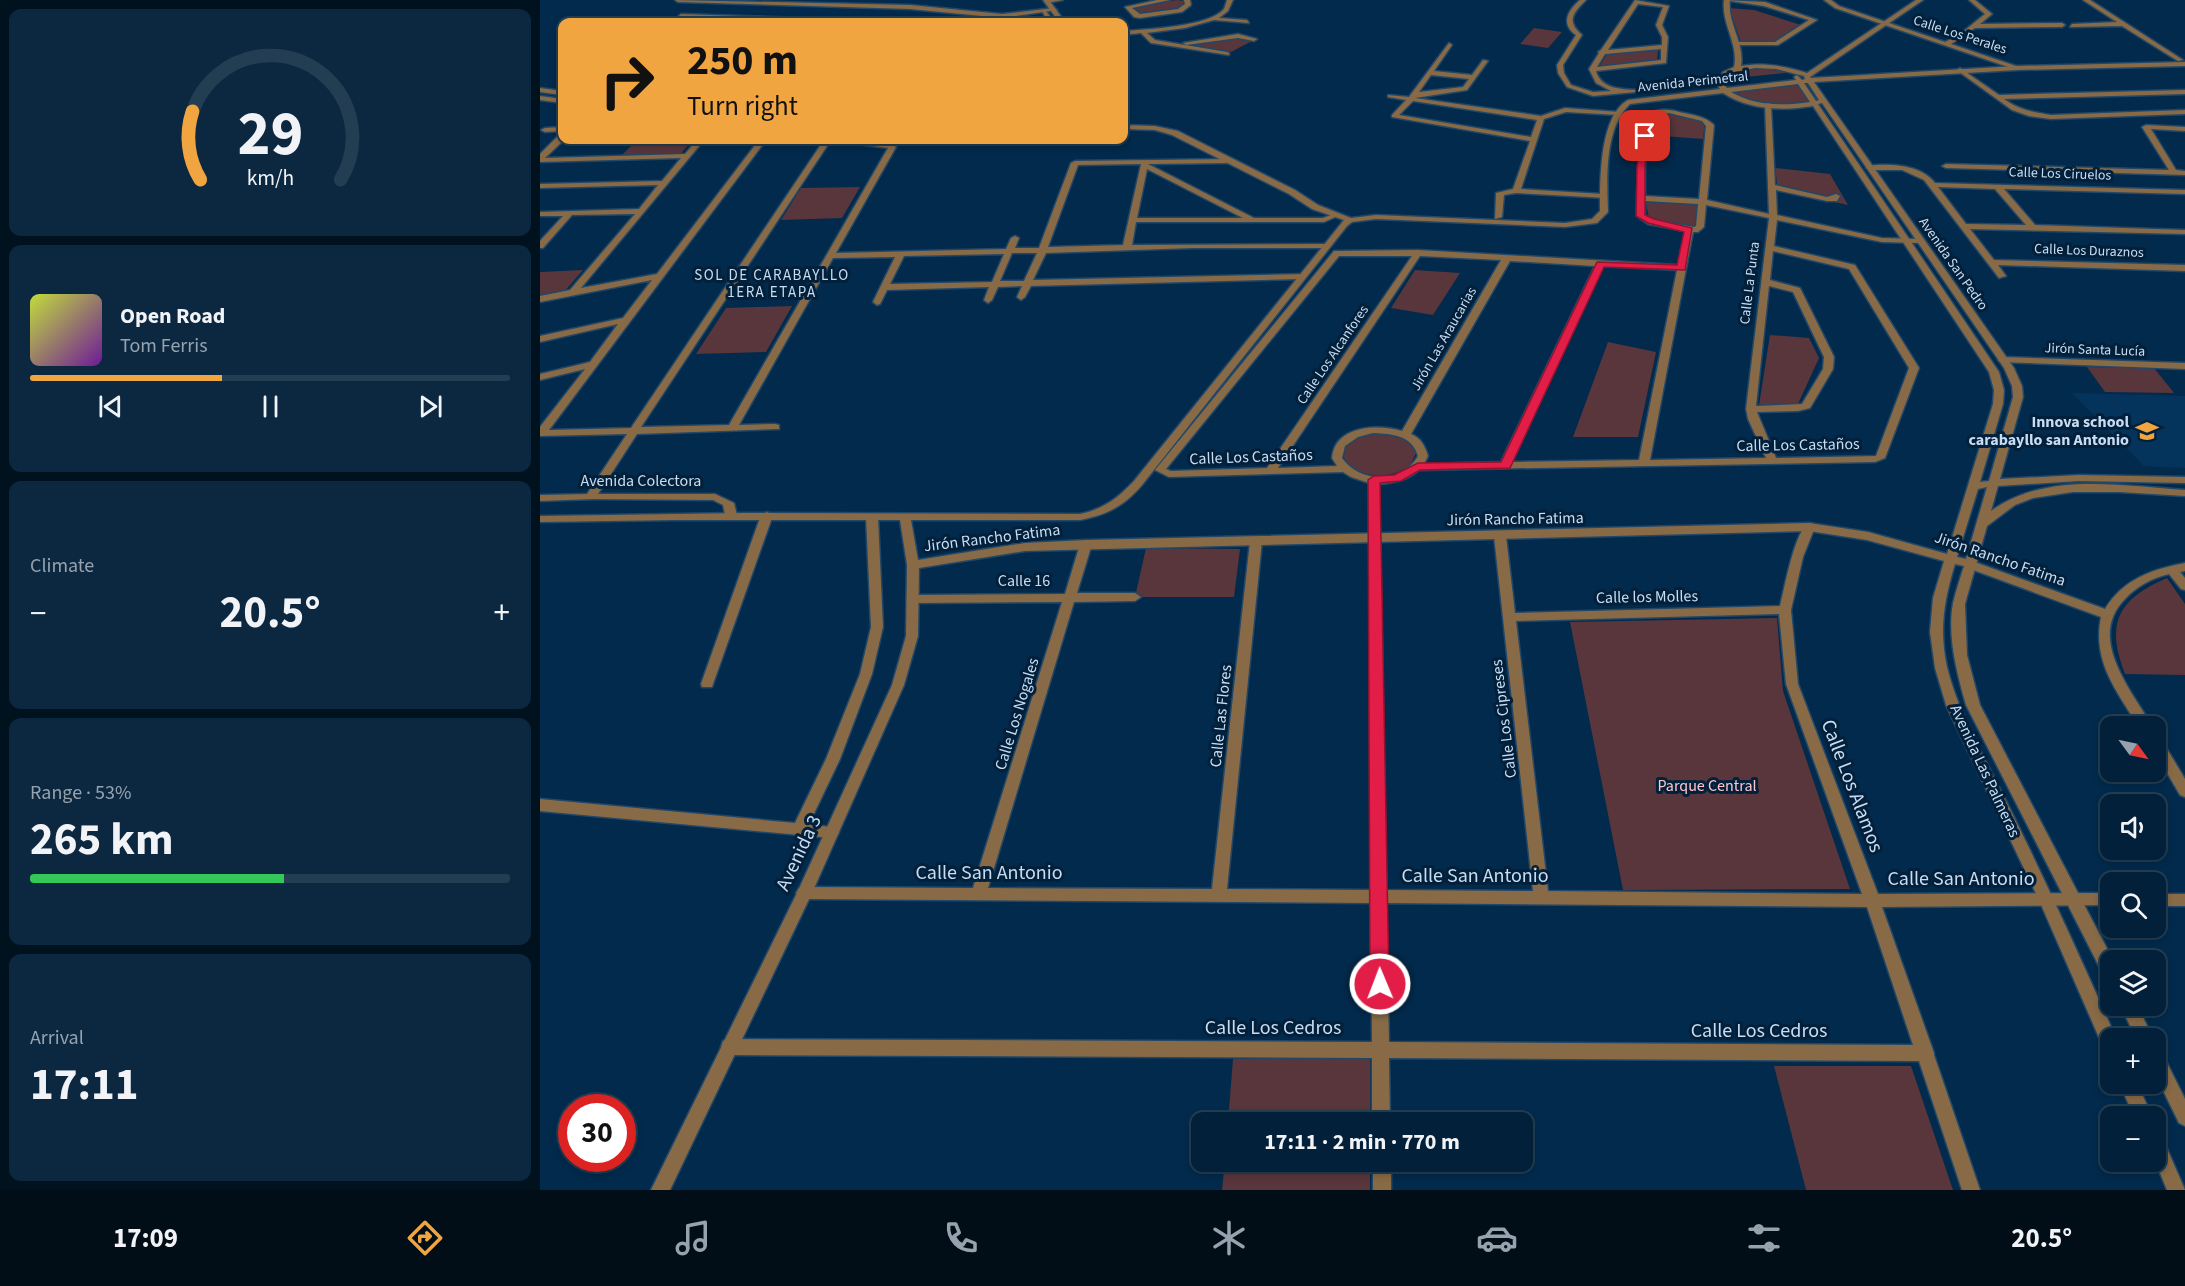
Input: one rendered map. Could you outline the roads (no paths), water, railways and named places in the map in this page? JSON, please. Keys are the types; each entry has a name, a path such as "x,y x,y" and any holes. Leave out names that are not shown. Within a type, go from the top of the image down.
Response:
{"street":[{"path":"678,0 910,7 1002,16 1054,10"},
{"path":"1047,1 1060,0"},
{"path":"1167,0 1128,7 1137,16 1168,13 1185,8 1187,0"},
{"path":"1128,32 1208,22 1230,6 1230,0"},
{"path":"1573,0 1582,1"},
{"path":"1734,43 1776,44 1814,20 1765,4 1727,0 1725,11 1738,59 1737,69"},
{"path":"1738,59 1761,66 1785,69 1804,79 1920,0"},
{"path":"1947,43 1989,14 1972,0"},
{"path":"2086,0 2183,61"},
{"path":"1047,1 1059,18"},
{"path":"1582,1 1573,9 1569,19 1572,30 1579,35 1560,65 1561,73 1569,86 1593,94 1634,92"},
{"path":"1592,69 1662,63 1665,37 1659,25 1666,6 1638,1 1601,52 1592,69 1593,76 1598,82 1622,93"},
{"name":"Calle Los Perales","path":"1828,1 2015,66"},
{"path":"843,18 851,5"},
{"path":"1044,12 1048,18"},
{"path":"1168,13 1178,26"},
{"path":"679,18 681,16 734,18"},
{"path":"1216,18 1246,22"},
{"path":"2072,26 2124,24"},
{"path":"1973,26 1988,28 2062,25"},
{"path":"1142,30 1153,42 1227,54"},
{"path":"1170,45 1238,36 1254,39"},
{"path":"1449,45 1412,97 1394,116 1533,139"},
{"path":"1601,52 1664,47"},
{"path":"1412,97 1465,89 1485,61"},
{"name":"Avenida Perimetral","path":"1645,90 1626,96 1628,102 1725,91 1843,73 2183,61"},
{"path":"1824,65 1827,70 1843,73"},
{"path":"1761,66 1725,73 1719,79 1719,83 1725,91 1739,98 1768,105 1793,106 1819,102"},
{"name":"Avenida Perimetral","path":"1698,85 2015,66"},
{"path":"1960,70 2014,109 2051,117 2185,112"},
{"path":"1429,73 1474,77"},
{"name":"Avenida San Pedro","path":"1804,79 1906,241 1994,372 1999,393 1998,404 1973,486"},
{"path":"1128,127 1166,130 1350,220 1386,217 1582,225 1601,217 1604,212 1604,164 1618,113 1628,102 1594,90 1598,82"},
{"path":"540,90 558,92"},
{"path":"1998,97 2185,92"},
{"path":"1390,96 1412,97 1541,118 1565,110 1618,113"},
{"path":"540,98 558,100"},
{"name":"Avenida San Pedro","path":"1819,102 1870,168 2003,360 2012,376 2018,397"},
{"name":"Calle La Punta","path":"1768,105 1773,216 1751,409 1753,419 1772,460"},
{"path":"1669,111 1709,123 1700,226 1689,230 1644,219 1641,216 1640,198 1641,166 1649,118 1654,114 1669,111"},
{"path":"1516,191 1541,118"},
{"path":"2174,173 2146,127 2185,129"},
{"path":"545,130 558,129"},
{"path":"540,159 558,141"},
{"path":"573,293 696,144"},
{"path":"540,433 759,144"},
{"path":"576,518 824,144"},
{"path":"732,428 892,147 887,144"},
{"path":"540,159 686,156"},
{"path":"1022,297 1043,250 1075,163 1230,160"},
{"path":"1145,163 1254,220"},
{"path":"1127,248 1145,163"},
{"path":"1946,166 2185,173"},
{"path":"1870,168 1912,171 1927,178 2002,276"},
{"path":"540,186 664,183"},
{"name":"Calle Los Ciruelos","path":"1933,184 2185,192"},
{"path":"1997,186 2033,228"},
{"path":"1772,187 1815,196"},
{"path":"1498,217 1500,193 1516,191 1603,196"},
{"path":"1640,198 1703,202 1882,240 1920,241"},
{"path":"540,214 641,211"},
{"path":"542,243 570,213"},
{"path":"1133,220 1324,220 1336,215"},
{"path":"540,519 731,515 905,518 1080,517 1103,513 1122,501 1138,483 1326,246 1350,220"},
{"path":"1964,226 2185,232"},
{"path":"1644,463 1689,230"},
{"path":"988,300 1015,238"},
{"path":"830,256 1127,248 1326,246"},
{"name":"Calle Los Castaños","path":"1418,467 1880,458 1914,371 1852,267 1770,248"},
{"name":"Calle Los Castaños","path":"1344,469 1169,474 1160,470 1333,256 1344,252 1418,253"},
{"path":"1418,253 1682,268"},
{"name":"Calle Los Alcanfores","path":"1270,472 1418,253"},
{"path":"877,302 901,254"},
{"name":"Jirón Las Araucarias","path":"1405,435 1507,258"},
{"name":"Calle Los Duraznos","path":"1991,262 2185,268"},
{"path":"1505,465 1600,264"},
{"path":"540,299 659,276"},
{"path":"885,287 1302,276"},
{"path":"1751,409 1806,406 1828,369 1829,357 1801,295 1790,287 1766,282"},
{"path":"540,339 626,320"},
{"name":"Jirón Santa Lucía","path":"2003,360 2185,366"},
{"path":"540,377 592,364"},
{"path":"1994,372 2012,376"},
{"path":"1994,483 2018,397 1999,393"},
{"path":"540,433 775,427"},
{"path":"1373,430 1392,431 1414,440 1422,450 1423,456 1418,467 1396,478 1374,480 1358,477 1344,469 1337,453 1348,438 1373,430"},
{"path":"1973,486 2093,476 2185,480"},
{"path":"1374,480 1382,1112"},
{"name":"Avenida Las Palmeras","path":"1994,483 1959,604 1958,637 1961,670 1973,705 2100,951"},
{"name":"Avenida Las Palmeras","path":"1973,486 1939,598 1936,632 1941,668 1953,705 2047,900 2103,1028"},
{"path":"1980,526 2011,502 2053,491 2089,489 2185,493"},
{"name":"Avenida Colectora","path":"540,498 715,497 728,503 731,515"},
{"path":"707,684 767,515"},
{"path":"799,829 832,759 869,665 877,627 872,517"},
{"name":"Avenida 3","path":"660,1190 804,893 898,685 912,636 913,565 905,518"},
{"name":"Jirón Rancho Fatima","path":"913,565 1025,547 1086,544 1809,527 1868,536 1969,564 2106,614"},
{"name":"Calle Los Alamos","path":"1809,527 1797,557 1785,610 1792,684 1872,899 1971,1190"},
{"name":"Calle Los Cipreses","path":"1500,536 1541,897"},
{"name":"Calle Las Flores","path":"1219,896 1256,541"},
{"name":"Calle Los Nogales","path":"979,894 1086,544"},
{"path":"2139,716 2113,673 2104,645 2106,614 2119,594 2143,578 2179,568 2185,586"},
{"name":"Calle 16","path":"913,598 1135,597"},
{"name":"Calle los Molles","path":"1509,617 1785,610"},
{"path":"2166,760 2185,791"},
{"path":"540,805 832,832"},
{"name":"Calle San Antonio","path":"804,893 2100,899"},
{"path":"2166,900 2185,900"},
{"name":"Calle Los Cedros","path":"729,1047 1926,1053"},
{"path":"2166,1079 2185,1117"},
{"path":"2166,1166 2176,1190"},
{"path":"1382,1172 1382,1190"}],"place":[{"name":"Innova school carabayllo san Antonio","path":"2147,431"}],"district":[{"name":"SOL DE CARABAYLLO 1ERA ETAPA","path":"772,284"}],"park label":[{"name":"Parque Central","path":"1707,786"}]}
